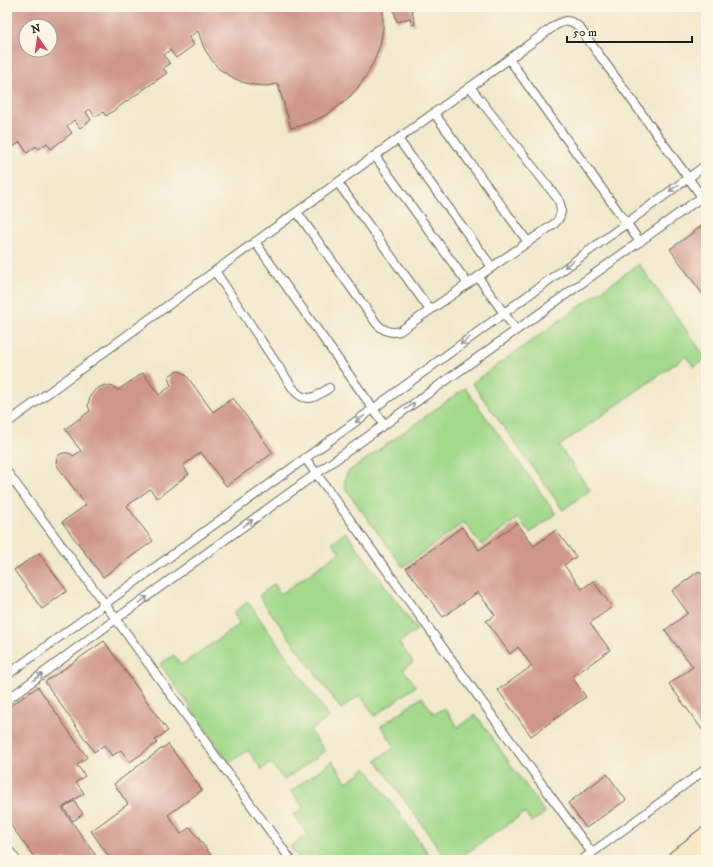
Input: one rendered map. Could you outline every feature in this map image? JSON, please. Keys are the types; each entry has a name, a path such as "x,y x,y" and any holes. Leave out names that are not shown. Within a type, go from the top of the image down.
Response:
{"street":[{"path":"678,860 706,838"}],"lane":[{"path":"7,423 338,182 562,22 574,22 579,27 688,178 704,196 384,424 7,700"},
{"path":"509,59 640,242"},
{"path":"297,212 380,328 390,332 400,331 528,242 558,220 561,215 561,204 470,87"},
{"path":"434,113 528,242"},
{"path":"398,139 492,267"},
{"path":"375,156 468,284"},
{"path":"7,675 374,409 706,165"},
{"path":"338,182 430,310"},
{"path":"255,242 384,424"},
{"path":"215,271 292,387 299,395 309,398 314,397 330,388"},
{"path":"478,277 516,330"},
{"path":"305,458 592,853"},
{"path":"7,472 291,860"},
{"path":"582,860 706,769"},
{"path":"7,848 16,860"}],"green space":[{"path":"639,264 706,358 694,367 686,356 559,446 590,490 563,510 472,383"},
{"path":"465,388 556,514 530,533 518,518 481,545 464,522 403,567 345,488 346,476 348,472"},
{"path":"346,532 417,630 399,643 413,662 403,669 416,686 375,716 360,695 341,709 259,596 274,584 281,594 340,552 332,542"},
{"path":"248,602 329,717 310,731 325,751 284,780 271,763 262,770 248,750 230,763 160,664 174,655 181,665 240,624 233,613"},
{"path":"422,697 434,714 444,708 458,727 476,715 545,813 532,822 524,813 465,854 470,860 447,860 376,760 395,747 381,726"},
{"path":"332,761 347,782 366,768 433,860 300,860 290,847 308,834 294,815 304,808 291,791"}],"building":[{"path":"7,7 383,7 383,28 380,45 366,76 356,90 344,102 331,112 316,120 291,128 278,84 267,86 242,82 219,69 204,48 198,31 189,37 194,45 176,58 170,50 164,55 170,64 163,68 167,73 106,116 103,112 95,117 90,109 86,112 91,120 80,128 74,120 67,126 72,133 51,149 47,143 39,149 36,146 27,153 20,142 8,151"},
{"path":"393,7 411,7 415,24 412,25 410,18 397,22"},
{"path":"706,223 706,299 670,249"},
{"path":"177,371 186,375 213,412 233,398 273,453 226,486 201,452 183,466 189,474 157,498 150,489 127,506 153,541 103,577 62,522 86,505 56,463 60,454 69,453 73,456 81,451 65,429 90,411 88,405 90,396 96,389 105,385 114,387 118,390 143,373 159,395 171,386 169,376"},
{"path":"517,523 534,546 556,530 576,557 564,565 582,589 593,581 612,607 590,623 610,650 572,677 586,697 531,736 498,690 532,666 518,647 510,654 486,621 495,615 478,592 443,617 406,568 462,527 479,550"},
{"path":"39,553 67,591 42,609 14,570"},
{"path":"699,571 706,580 706,735 669,684 693,667 665,630 688,613 672,591"},
{"path":"104,641 168,731 155,740 157,743 130,762 121,750 112,756 104,745 94,752 45,682"},
{"path":"38,687 87,757 77,765 85,776 76,782 84,793 62,808 99,860 36,860 7,820 7,708"},
{"path":"168,744 202,790 168,815 181,834 190,827 214,859 107,860 110,858 91,831 128,804 114,784"},
{"path":"607,774 626,800 586,828 568,803"},
{"path":"74,801 83,814 73,821 64,808"}]}
